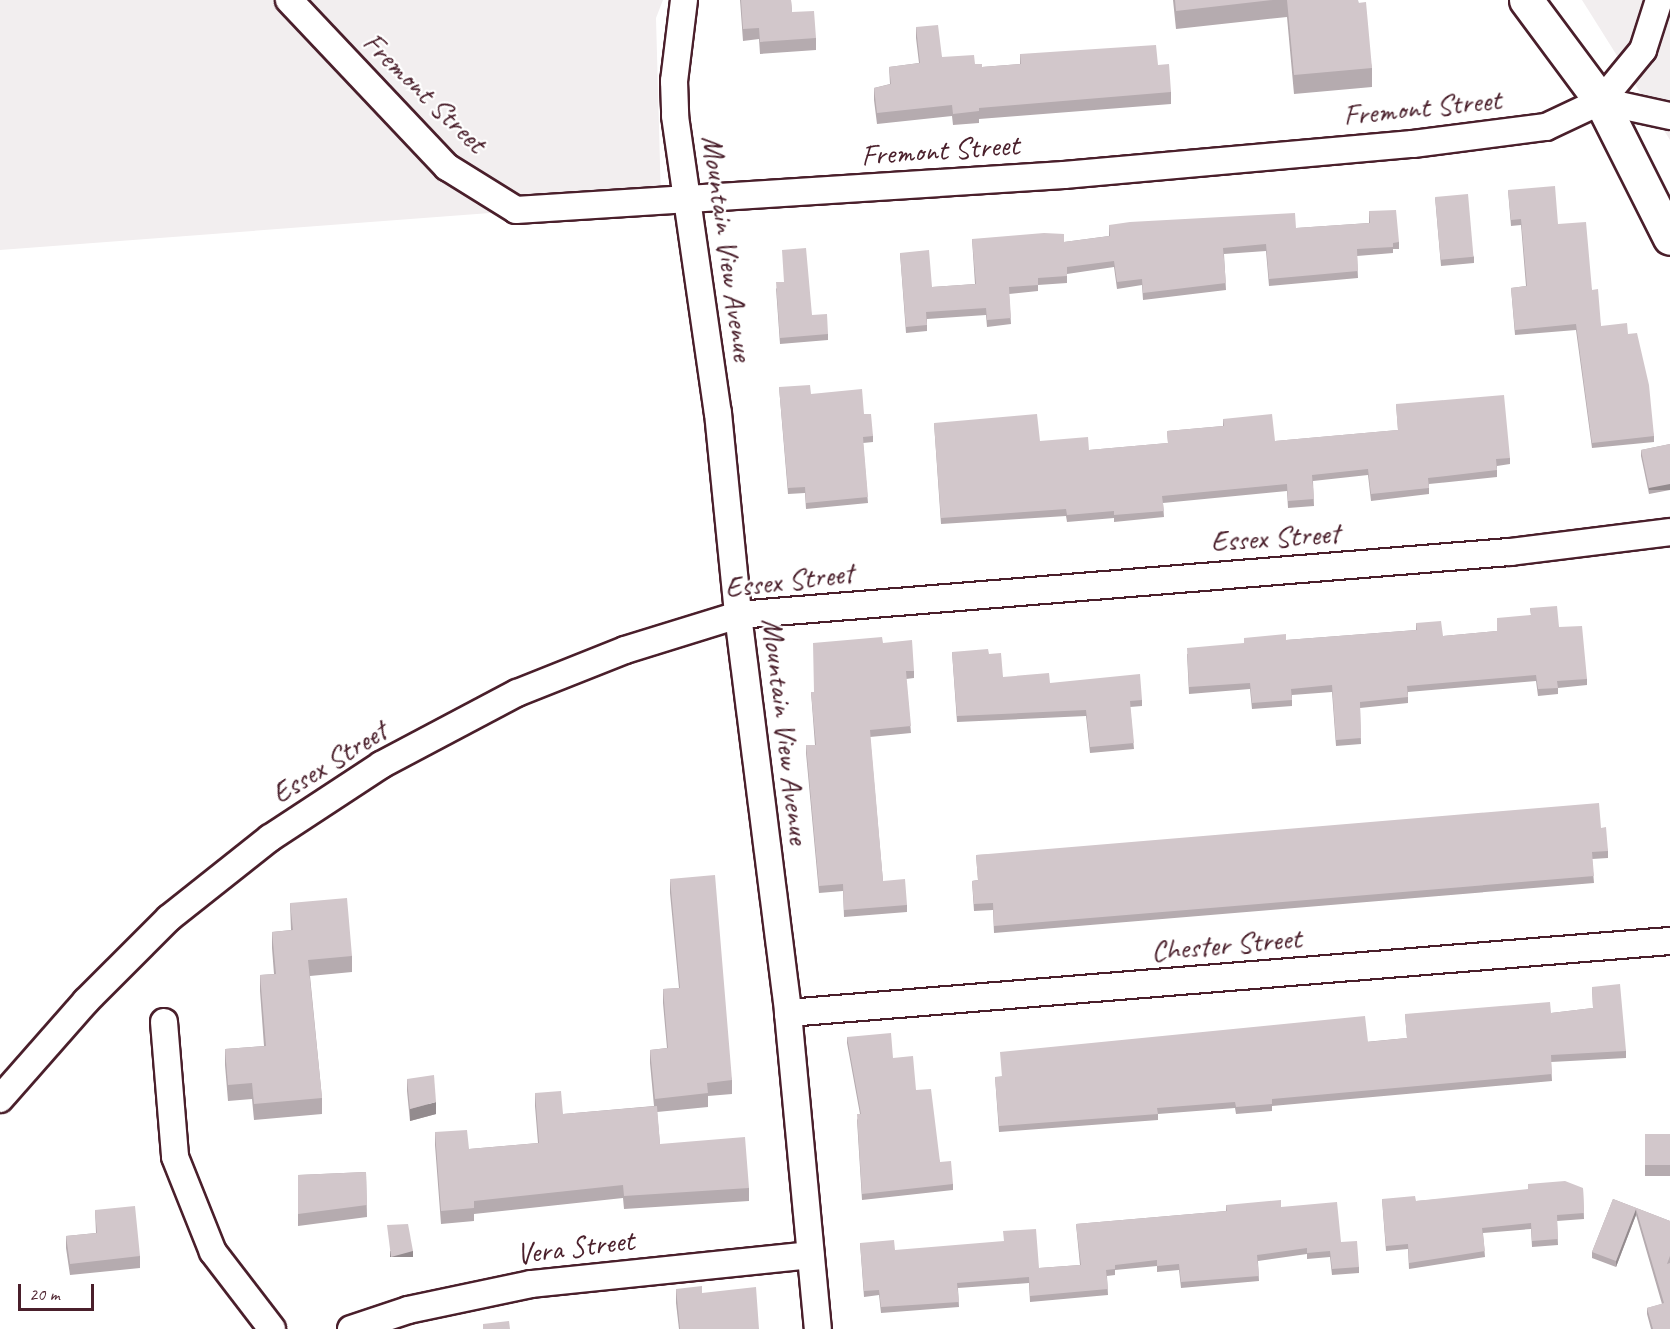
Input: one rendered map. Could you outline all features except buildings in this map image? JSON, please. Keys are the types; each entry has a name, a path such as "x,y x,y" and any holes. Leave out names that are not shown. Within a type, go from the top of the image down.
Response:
{"main road":[{"path":"1526,0 1601,101 1670,238"}],"street":[{"name":"Fremont Street","path":"289,0 447,167 516,210 1064,176 1413,144 1546,127 1601,101"},
{"name":"Mountain View Avenue","path":"684,0 674,81 675,116 689,199 718,413 738,615 788,1013 818,1329"},
{"path":"1659,0 1643,50 1601,101 1670,116"},
{"name":"Essex Street","path":"0,1098 86,1001 169,918 270,838 354,783 516,693 626,651 738,615 1510,552 1670,532"},
{"name":"Chester Street","path":"788,1013 1670,941"},
{"path":"164,1022 176,1157 213,1252 272,1329"},
{"name":"Vera Street","path":"351,1329 408,1310 531,1284 811,1255"}],"shaded area":[{"path":"0,0 663,0 656,18 661,200 0,250"},
{"path":"1582,0 1670,0 1670,140"}]}
